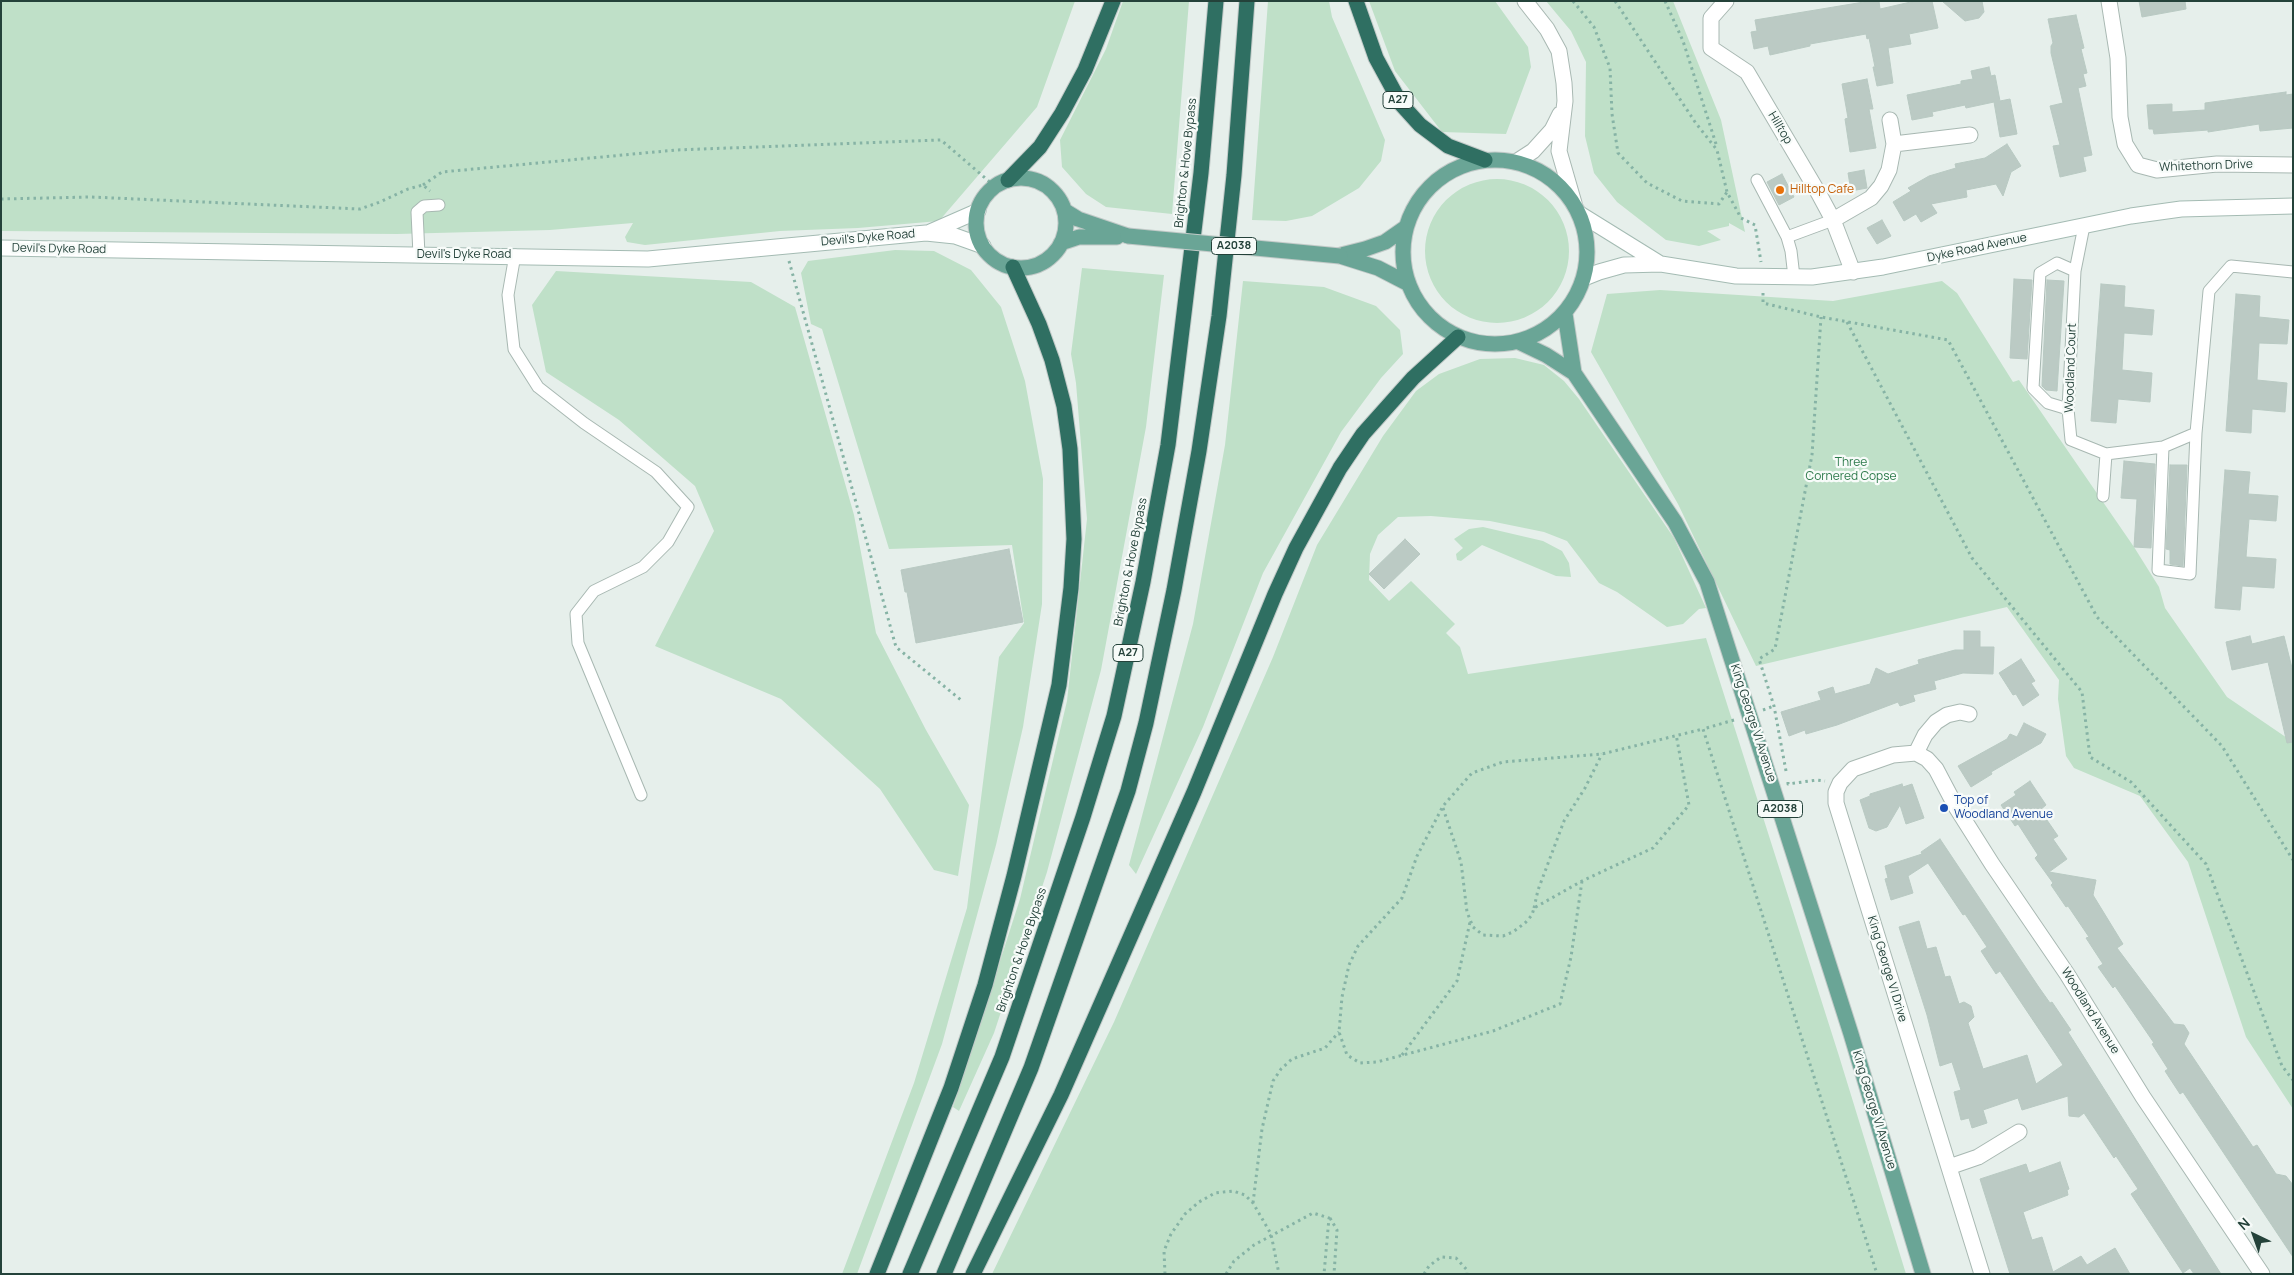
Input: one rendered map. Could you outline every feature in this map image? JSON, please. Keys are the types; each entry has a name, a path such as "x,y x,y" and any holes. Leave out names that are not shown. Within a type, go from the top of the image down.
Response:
{"highway":[{"path":"1001,183 1040,147 1062,113 1085,70 1112,1"},
{"name":"Brighton & Hove Bypass","path":"910,1274 1002,1057 1083,817 1114,716 1143,582 1168,445 1201,173 1216,1"},
{"name":"A27","path":"944,1274 1031,1068 1128,791 1146,723 1198,460 1219,316 1234,175 1247,1"},
{"name":"A27","path":"1356,1 1376,58 1400,104 1420,125 1448,146 1485,160"},
{"path":"877,1274 951,1088 985,985 1017,867 1059,685 1071,588 1074,539 1070,449 1064,406 1052,360 1039,324 1013,267"},
{"path":"973,1274 1061,1095 1194,792 1275,594 1312,517 1340,468 1363,434 1413,378 1458,337"}],"main road":[{"path":"1485,160 1516,162 1539,170 1558,184 1577,208 1586,235 1588,257 1584,278 1576,297 1564,314 1544,331 1519,342 1488,345 1458,337 1436,324 1419,305 1407,283 1402,255 1406,228 1417,202 1435,182 1458,167 1485,160"},
{"path":"1022,178 1036,180 1049,187 1059,198 1066,222 1061,243 1052,255 1041,263 1028,267 1013,267 1001,263 991,256 983,246 978,235 976,223 978,211 984,197 1001,183 1022,178"},
{"name":"A2038","path":"1064,211 1078,219 1128,236"},
{"name":"A2038","path":"1340,256 1385,242 1406,228"},
{"name":"A2038","path":"1061,243 1079,237 1128,236 1340,256 1378,268 1407,283"},
{"name":"King George VI Avenue","path":"1564,314 1574,373"},
{"name":"King George VI Avenue","path":"1519,342 1546,355 1574,373 1675,522 1707,582 1851,1034 1923,1274"}],"street":[{"path":"1525,1 1547,29 1559,51 1565,101 1559,151 1577,208"},
{"name":"Hilltop","path":"1726,1 1711,18 1711,48 1747,72 1833,220 1853,272"},
{"name":"Whitethorn Drive","path":"2108,1 2118,58 2120,117 2124,144 2138,164 2157,170 2217,164 2293,165"},
{"path":"1516,162 1533,151 1552,130 1565,101"},
{"path":"1833,220 1872,198 1889,170 1894,144 1890,120"},
{"path":"1894,144 1970,135"},
{"name":"Dyke Road Avenue","path":"1584,278 1624,265 1661,264 1705,272 1794,278 1853,272 2084,226 2181,209 2293,206"},
{"name":"Dyke Road Avenue","path":"1577,208 1661,264"},
{"name":"Devil's Dyke Road","path":"926,233 978,211"},
{"name":"Devil's Dyke Road","path":"1,248 515,255 648,259 926,233 955,236 983,246"},
{"path":"1844,779 1860,765 1877,759 1916,753 1925,735 1936,722 1947,715 1960,712 1969,714"},
{"name":"Woodland Avenue","path":"1916,753 1927,759 1936,769 1956,807 1992,864 2067,974 2143,1097 2262,1274"},
{"name":"King George VI Drive","path":"1844,779 1836,792 1836,803 1982,1274"},
{"path":"1949,1167 1978,1157 2019,1132"}],"lane":[{"path":"1757,180 1787,237 1791,251 1794,278"},
{"path":"419,255 417,212 424,206 439,204"},
{"path":"1787,237 1833,220"},
{"name":"Woodland Court","path":"2084,226 2075,271 2068,409 2071,440 2106,454 2163,447 2196,433"},
{"path":"515,255 508,295 514,349 538,387 584,423 656,472 688,507 668,542 643,568 594,591 576,614 578,643 641,795"},
{"path":"2068,409 2048,403 2033,388 2040,273 2057,263 2075,271"},
{"path":"2163,447 2158,570 2190,574 2196,433 2209,291 2231,266 2293,272"},
{"path":"2103,496 2106,454"}],"path":[{"path":"1574,1 1594,27 1610,68 1612,114 1618,152 1647,182 1682,201 1719,204 1728,192"},
{"path":"1615,1 1695,122 1718,150"},
{"path":"1665,1 1683,41 1718,150 1728,192 1741,218 1755,225 1763,276 1763,303 1821,317 1948,340 2097,617 2222,746 2293,860"},
{"path":"1,199 91,197 360,208 423,185 442,172 676,150 941,140 1001,183"},
{"path":"423,185 439,204"},
{"path":"785,246 896,648 961,700"},
{"path":"1821,317 1812,455 1775,649 1759,659 1774,706 1788,784 1844,779"},
{"path":"1847,322 1972,558 2082,692 2090,756 2131,782 2206,864 2282,1066 2293,1080"},
{"path":"1582,881 1571,957 1560,1004 1493,1031 1377,1062 1360,1063 1347,1056 1339,1032 1342,998 1349,965 1358,946 1402,898 1417,856 1443,806 1472,773 1488,766 1534,758 1602,754 1676,734 1703,729 1774,706"},
{"path":"1703,729 1877,1274"},
{"path":"1534,908 1582,881 1652,848 1689,805 1676,734"},
{"path":"1470,921 1477,932 1483,935 1503,936 1513,932 1532,915 1538,890 1564,820 1585,788 1602,754"},
{"path":"1402,1055 1457,981 1470,921 1460,862 1443,806"},
{"path":"1253,1203 1262,1129 1273,1080 1292,1059 1325,1048 1339,1032"},
{"path":"1165,1274 1164,1251 1168,1241 1191,1208 1215,1193 1224,1191 1233,1191 1245,1195 1253,1203 1271,1234 1279,1274"},
{"path":"1226,1274 1234,1261 1254,1245 1271,1234 1313,1213 1329,1218 1337,1230 1334,1274"},
{"path":"1324,1274 1329,1218"},
{"path":"1424,1274 1429,1266 1441,1257 1456,1258 1467,1270 1466,1274"}],"green space":[{"path":"1,1 1075,1 1037,107 939,221 858,228 780,231 645,245 627,242 625,237 633,223 550,230 397,234 1,231"},
{"path":"1123,1 1189,1 1172,214 1106,207 1086,194 1062,167 1060,140 1106,49"},
{"path":"1268,1 1329,1 1332,17 1385,140 1381,161 1359,188 1312,216 1286,221 1252,220"},
{"path":"1369,1 1495,1 1528,47 1531,67 1506,134 1442,132 1395,71"},
{"path":"1546,1 1673,1 1721,120 1745,232 1729,223 1729,226 1707,231 1721,240 1699,246 1666,240 1617,202 1594,173 1585,136 1586,62 1571,31"},
{"path":"1497,179 1524,185 1537,191 1548,200 1557,211 1563,224 1569,251 1563,278 1557,291 1548,302 1537,311 1524,317 1497,323 1470,317 1457,311 1446,302 1437,291 1431,278 1425,251 1431,224 1437,211 1446,200 1457,191 1470,185"},
{"path":"895,250 934,251 971,270 1001,307 1025,381 1043,479 1042,604 1023,727 996,845 942,1044 857,1274 842,1274 914,1083 967,908 999,657 1024,623 1012,545 889,549 822,329 811,324 801,273 808,261"},
{"path":"1082,268 1164,275 1146,427 1101,670 1047,872 994,1033 959,1111 953,1107 1020,899 1067,701 1087,519 1076,383 1071,354"},
{"path":"556,271 751,282 795,307 854,515 876,633 926,730 969,805 958,876 934,870 880,789 781,699 655,646 714,531 695,486 619,420 546,372 532,305"},
{"path":"1243,281 1324,287 1376,306 1400,330 1403,354 1381,378 1341,432 1263,573 1203,727 1136,874 1129,865 1193,624 1225,445"},
{"name":"Three Cornered Copse","path":"1942,281 1957,293 2013,382 2019,380 2134,547 2159,587 2165,608 2227,697 2293,742 2293,1109 2246,1037 2188,862 2140,796 2074,768 2066,756 2058,699 2059,680 2007,607 1756,666 1678,504 1591,352 1607,294 1660,290 1833,301"},
{"path":"1515,358 1544,365 1564,381 1579,399 1674,538 1706,608 1699,609 1683,624 1667,627 1617,592 1599,583 1567,541 1544,532 1490,521 1431,516 1398,517 1378,535 1370,554 1369,580 1389,601 1411,581 1455,624 1446,633 1460,647 1468,674 1706,638 1906,1274 992,1274 1114,1022 1273,657 1317,545 1383,436 1416,391 1439,374 1480,359"},
{"path":"1483,527 1543,541 1562,551 1569,563 1571,577 1556,576 1482,545 1461,561 1457,560 1456,554 1463,548 1454,539 1469,529"}],"building":[{"path":"1879,1 1880,9 1915,1 1932,1 1938,28 1909,34 1911,44 1888,48 1893,83 1877,86 1869,38 1867,39 1866,34 1810,44 1810,46 1770,55 1768,46 1754,49 1751,32 1757,31 1755,20"},
{"path":"1942,1 1982,1 1984,12 1979,18 1965,21"},
{"path":"2139,1 2185,1 2186,9 2142,17"},
{"path":"2076,15 2084,48 2081,49 2087,73 2083,74 2086,86 2078,88 2092,155 2083,157 2086,171 2060,177 2053,146 2060,145 2050,106 2063,103 2051,53 2053,43 2048,19"},
{"path":"1989,67 1991,76 1995,75 2000,101 2010,99 2017,134 2000,137 1994,102 1966,108 1965,105 1932,112 1933,116 1912,120 1907,95 1961,84 1961,81 1973,79 1971,71"},
{"path":"1867,79 1873,109 1869,109 1876,148 1850,152 1845,119 1848,118 1842,84"},
{"path":"2286,92 2286,95 2293,94 2293,128 2260,131 2259,124 2208,132 2208,130 2154,134 2153,129 2149,129 2147,105 2172,104 2172,112 2205,110 2205,103"},
{"path":"2007,144 2021,166 2011,172 2003,196 1996,184 1966,190 1967,197 1931,204 1937,213 1921,222 1916,214 1904,221 1893,202 1911,191 1908,188 1929,176 1956,168 1955,164 1985,158"},
{"path":"1864,170 1867,188 1851,191 1848,173"},
{"name":"Hilltop Cafe","path":"1782,174 1794,197 1779,205 1767,182"},
{"path":"1882,220 1891,236 1877,244 1867,228"},
{"path":"2014,279 2032,280 2027,359 2010,358"},
{"path":"2047,280 2064,281 2057,391 2046,390 2042,386"},
{"path":"2101,284 2125,286 2124,307 2154,310 2152,335 2124,333 2122,370 2152,373 2150,402 2118,399 2116,423 2091,421"},
{"path":"2236,294 2260,296 2259,317 2289,320 2287,344 2259,343 2257,380 2287,383 2285,412 2252,409 2251,433 2226,431"},
{"path":"2124,461 2155,464 2151,548 2134,547 2137,499 2121,498"},
{"path":"2170,465 2187,465 2183,566 2170,564 2170,550 2166,549"},
{"path":"2225,470 2250,472 2248,494 2278,496 2276,521 2249,519 2246,557 2276,559 2274,588 2242,586 2240,610 2215,608"},
{"path":"1405,539 1420,554 1384,589 1369,574"},
{"path":"1009,549 1023,622 916,643 901,570"},
{"path":"1964,631 1980,631 1980,647 1994,647 1993,674 1963,673 1934,681 1936,689 1913,695 1915,701 1900,706 1898,702 1837,725 1806,734 1805,730 1789,736 1781,712 1821,700 1818,692 1833,687 1835,694 1870,684 1876,668 1888,674 1919,664 1918,660 1955,650 1964,650"},
{"path":"2250,636 2252,644 2284,636 2293,672 2293,742 2287,743 2268,662 2232,670 2226,642"},
{"path":"2021,659 2035,681 2031,683 2039,695 2023,706 2016,694 2013,695 1999,673"},
{"path":"2024,723 2046,734 2041,743 1991,772 1992,774 1971,787 1958,766 2007,739 2010,734 2017,737"},
{"path":"2030,781 2046,805 2040,810 2058,836 2053,839 2067,859 2049,872 2096,880 2093,895 2123,944 2117,948 2174,1024 2184,1025 2189,1033 2184,1044 2253,1147 2257,1145 2276,1174 2286,1176 2293,1185 2293,1257 2183,1092 2180,1094 2165,1071 2168,1069 2152,1044 2154,1043 2115,986 2113,988 2098,967 2103,964 2086,938 2089,937 2051,885 2053,883 2035,858 2038,855 2018,824 2015,826 2001,805 2016,795 2014,792"},
{"path":"1902,784 1903,787 1912,784 1924,818 1906,824 1900,805 1887,827 1876,831 1869,828 1860,800 1870,796 1870,794"},
{"path":"1940,839 2038,986 2050,1003 2052,1002 2071,1030 2068,1032 2221,1274 2194,1274 2190,1268 2183,1273 2131,1194 2138,1189 2116,1156 2114,1158 2084,1113 2079,1117 2069,1116 2068,1096 2022,1110 2018,1098 1983,1110 1987,1123 1972,1128 1969,1118 1961,1120 1954,1092 1961,1090 1952,1062 1940,1066 1927,1015 1899,927 1919,921 1927,949 1936,947 1945,977 1950,976 1959,1004 1964,1002 1971,1006 1974,1017 1968,1023 1983,1069 2027,1055 2036,1084 2063,1065 2000,971 1996,974 1981,951 1987,947 1928,863 1908,876 1913,893 1891,900 1885,879 1888,878 1885,866 1922,854 1921,852"},
{"path":"2060,1162 2069,1189 2067,1190 2068,1195 2023,1212 2032,1240 2042,1237 2053,1272 2081,1256 2087,1265 2115,1248 2130,1274 2010,1274 1980,1179 2026,1164 2029,1173"}],"place":[{"name":"Hilltop Cafe","path":"1780,190"},
{"name":"Top of Woodland Avenue","path":"1944,808"}]}
